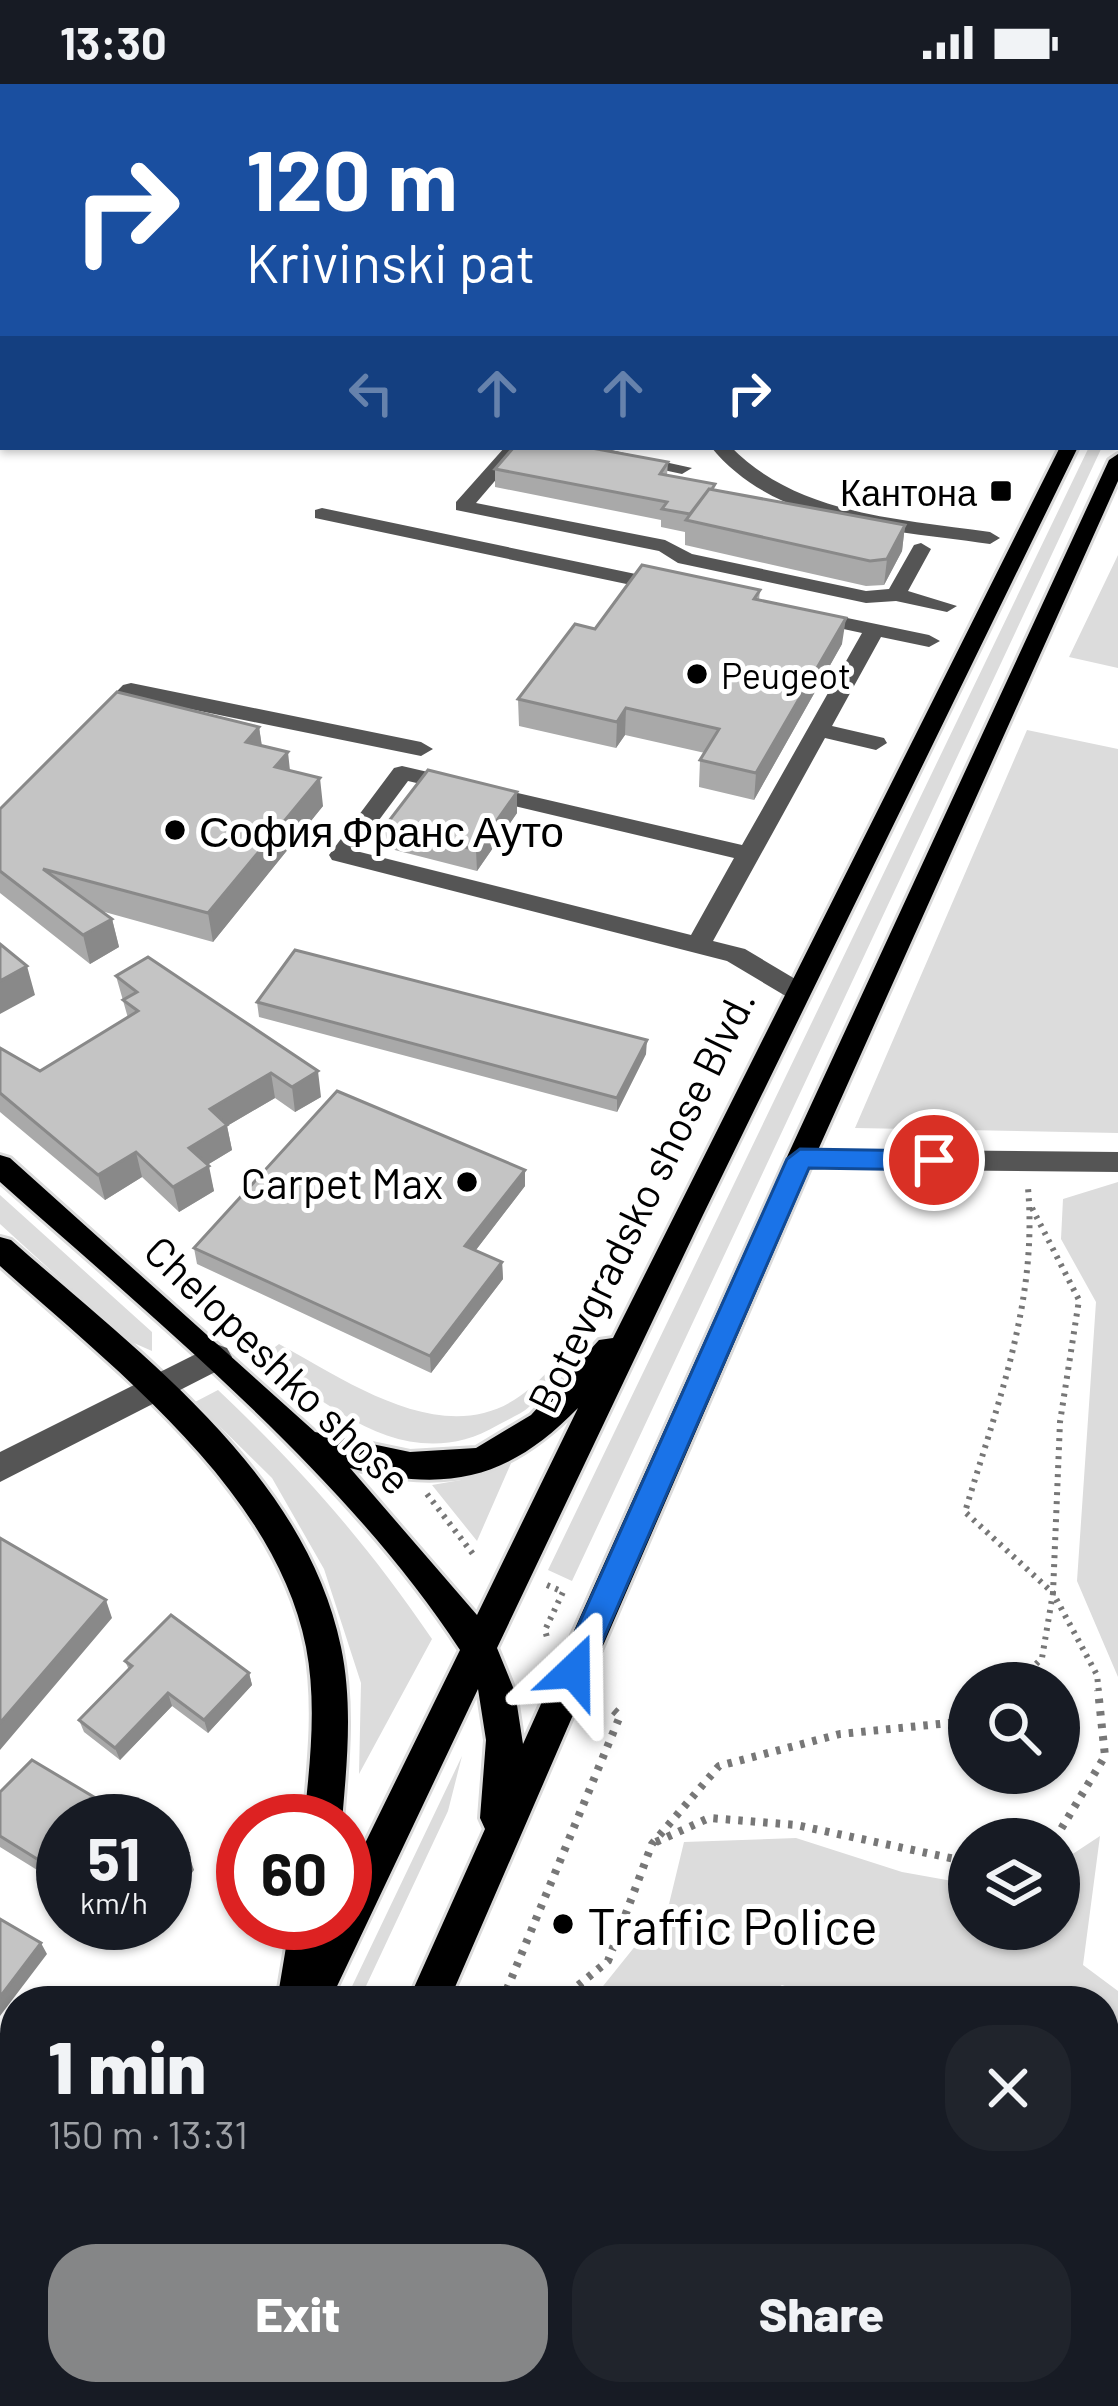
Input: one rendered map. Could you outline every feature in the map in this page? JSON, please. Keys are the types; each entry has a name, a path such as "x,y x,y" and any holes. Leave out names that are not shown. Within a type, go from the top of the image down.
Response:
{"main road":[{"name":"Botevgradsko shose Blvd.","path":"315,1986 644,1306 1069,450"},
{"path":"435,1986 800,1159 1116,467"},
{"name":"Chelopeshko shose","path":"0,1165 310,1445 384,1527 480,1649 497,1690 508,1751 494,1856"},
{"path":"0,1248 152,1388 231,1473 269,1524 302,1582 328,1672 331,1739 326,1794"},
{"path":"310,1445 392,1467 432,1470 507,1451 567,1402 644,1306"},
{"path":"300,1986 306,1950"}],"street":[{"path":"512,450 463,506 664,546 685,559 866,597 896,595 947,606"},
{"path":"583,450 682,468"},
{"path":"723,450 751,480 797,501 990,538"},
{"path":"322,514 690,591"},
{"path":"896,595 921,549"},
{"path":"782,610 929,640"},
{"path":"698,945 875,629"},
{"path":"82,740 131,690 422,748"},
{"path":"818,730 876,743"},
{"path":"749,854 402,773 341,855 698,945 760,965 798,992"},
{"path":"800,1159 1118,1162"},
{"path":"0,1468 215,1357"}],"path":[{"path":"1023,1161 1032,1208 1028,1288 965,1512 1053,1593 1097,1676 1105,1756 1068,1818"},
{"path":"1032,1208 1078,1300 1060,1422 1053,1593 1038,1662"},
{"path":"419,1485 476,1558"},
{"path":"546,1585 563,1592 545,1630 549,1644"},
{"path":"508,1986 620,1716 610,1707"},
{"path":"577,1986 608,1961 652,1844 719,1766 840,1734 948,1723"},
{"path":"652,1844 709,1818 796,1826 948,1858"}],"shaded area":[{"path":"1088,450 1101,450 572,1581 548,1570"},
{"path":"1118,555 1118,668 1069,657"},
{"path":"1027,730 1118,749 1118,1133 855,1128"},
{"path":"1118,1182 1118,1677 1077,1581 1096,1302 1061,1239 1063,1199"},
{"path":"0,1195 152,1332 152,1351 127,1340 0,1224"},
{"path":"279,1344 396,1404 460,1416 491,1411 520,1396 555,1365 523,1412 465,1439 434,1444 403,1440 344,1415 263,1356"},
{"path":"218,1390 332,1508 432,1639 359,1774 361,1683 324,1569 272,1478 195,1402"},
{"path":"512,1461 477,1541 432,1485"},
{"path":"462,1756 448,1811 366,1986 352,1986"},
{"path":"1100,1836 1083,1965 1111,1986 603,1986 669,1904 684,1842 796,1838 902,1872 948,1880 948,1950 1080,1950 1080,1849"}],"building":[{"path":"511,450 602,450 668,462 660,474 715,484 690,514 662,509 667,502 495,469"},
{"path":"709,489 905,525 887,559 870,561 686,520"},
{"path":"642,565 760,590 754,599 846,618 756,773 700,760 719,729 626,708 617,722 518,699 575,624 595,629"},
{"name":"София Франс Ауто","path":"117,692 259,727 246,742 288,752 275,767 320,778 208,913 43,869 112,919 83,935 0,871 0,809"},
{"path":"428,770 517,792 476,850 385,826"},
{"path":"0,944 27,966 0,981"},
{"path":"295,950 647,1040 617,1098 257,1002"},
{"path":"148,957 318,1071 292,1087 271,1073 210,1109 227,1125 189,1148 209,1166 173,1187 136,1152 98,1175 0,1093 0,1048 40,1071 138,1011 123,1000 137,992 116,976"},
{"path":"337,1091 525,1170 465,1246 502,1262 430,1356 194,1248"},
{"path":"0,1538 106,1600 0,1723"},
{"path":"171,1615 249,1673 204,1720 168,1693 115,1748 79,1720 132,1666 125,1661"},
{"path":"32,1760 89,1794 36,1794 36,1858 0,1836 0,1792"},
{"path":"0,1919 36,1940 36,1950 8,1986 0,1986"}],"place":[{"name":"Кантона","path":"1001,491"},
{"name":"Peugeot","path":"697,674"},
{"name":"София Франс Ауто","path":"175,830"},
{"name":"Carpet Max","path":"467,1182"},
{"name":"Traffic Police","path":"563,1924"}],"route":[{"path":"574,1671 800,1159 934,1160"}]}
